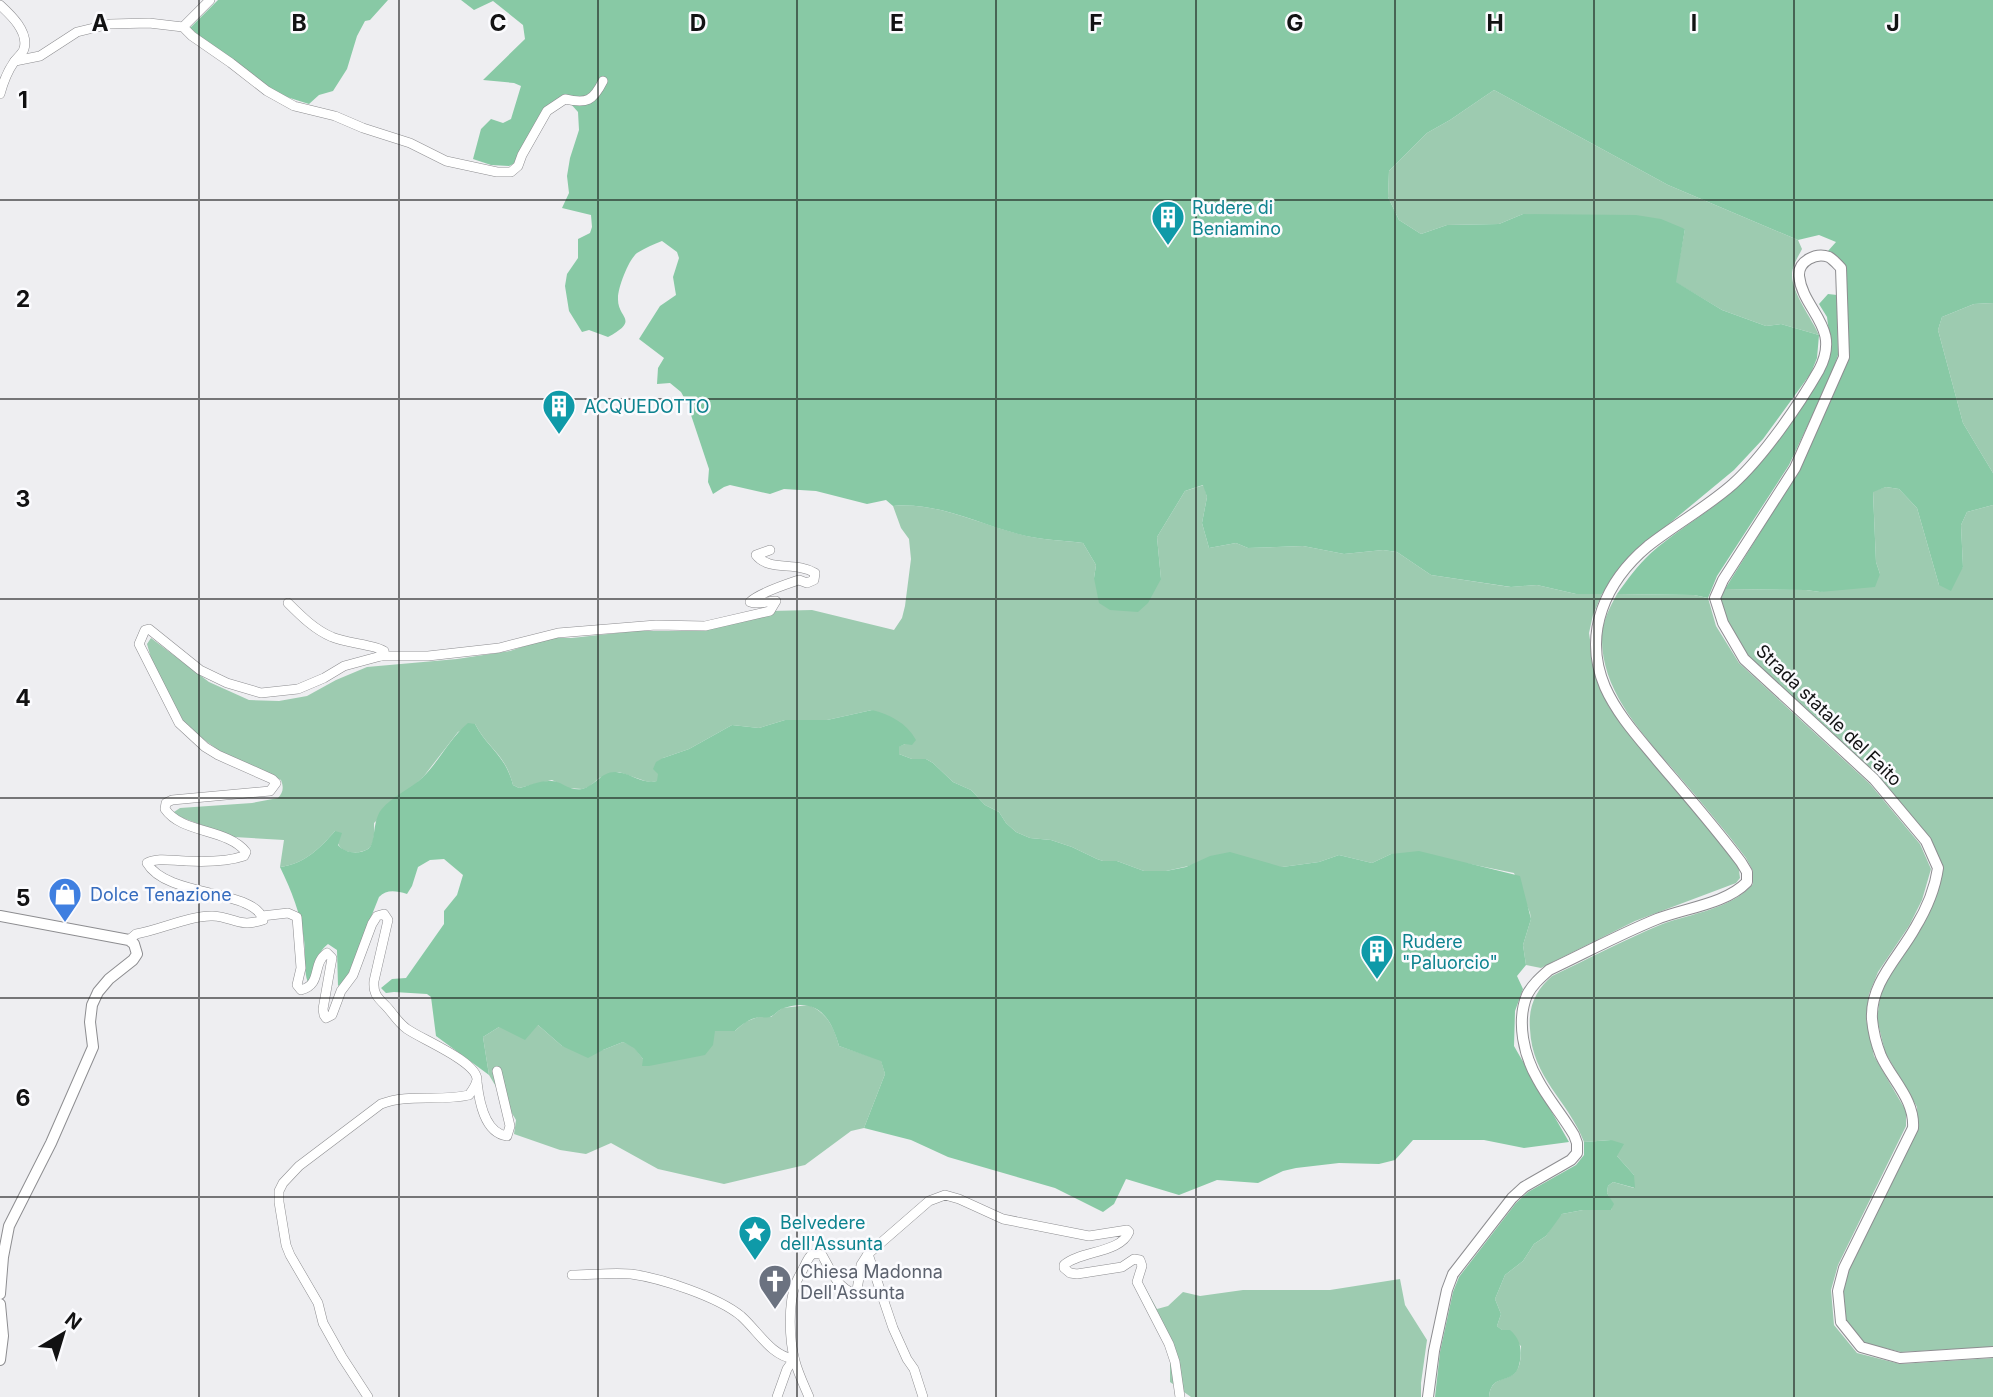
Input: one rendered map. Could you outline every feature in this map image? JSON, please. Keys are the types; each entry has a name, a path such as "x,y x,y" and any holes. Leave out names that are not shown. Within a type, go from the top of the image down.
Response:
{"street":[{"path":"183,27 210,0"},
{"path":"0,5 11,15 24,38 24,51 6,75 0,94"},
{"path":"15,61 40,56 78,32 110,24 149,23 183,27 267,92 295,106 335,116 410,143 446,161 497,172 511,172 518,166 547,111 565,99 580,103 588,100 597,94 604,81"},
{"name":"Strada statale del Faito","path":"1428,1397 1434,1351 1453,1274 1512,1198 1524,1187 1571,1160 1577,1153 1574,1135 1538,1080 1524,1050 1522,1020 1527,996 1536,982 1549,970 1658,919 1726,897 1740,890 1747,882 1745,868 1730,847 1634,732 1616,706 1605,687 1598,665 1595,634 1598,617 1612,587 1631,564 1647,547 1733,484 1756,460 1811,384 1822,363 1825,335 1821,320 1805,295 1799,277 1800,268 1814,256 1827,256 1840,268 1843,357 1795,468 1723,580 1715,598 1723,623 1744,659 1874,779 1926,841 1938,868 1928,903 1915,929 1884,975 1875,996 1872,1019 1880,1054 1912,1108 1913,1128 1844,1268 1838,1291 1841,1322 1861,1347 1900,1358 1993,1352"},
{"path":"129,940 136,934 197,918 214,916 238,923 263,920 259,911 234,898 183,887 162,877 146,863 156,860 235,859 244,856 246,852 233,841 169,815 165,809 166,803 172,800 270,791 276,783 218,755 178,723 139,645 145,630 149,629 200,670 227,683 261,693 298,690 344,666 381,656 428,656 499,648 558,633 656,625 705,626 770,611 776,601 757,604 750,602 789,583 799,580 807,583 814,580 815,573 800,566 770,564 761,561 756,555 770,550"},
{"path":"288,603 329,636 349,643 378,646 384,651 381,656"},
{"path":"262,916 288,913 297,917 301,968 297,985 301,990 311,986 323,955 327,953 332,958 323,1009 326,1018 332,1015 341,991 353,975 372,924 377,916 384,914 388,920 373,990 377,998 406,1029 475,1071 479,1103 488,1122 502,1136 507,1136 510,1126 497,1071"},
{"path":"0,916 129,940 134,944 137,954 109,979 92,1005 90,1022 93,1047 51,1143 9,1226 0,1294"},
{"path":"368,1397 335,1346 323,1323 318,1303 290,1255 286,1245 279,1191 299,1166 381,1104 395,1099 461,1097 474,1089 477,1080"},
{"path":"808,1397 794,1359 791,1306 795,1284 809,1257 814,1253 822,1255 845,1290 854,1293 861,1265 868,1254 929,1201 945,1195 1003,1219 1076,1234 1089,1236 1127,1230 1129,1236 1124,1241 1069,1261 1064,1268 1077,1274 1122,1267 1134,1259 1140,1260 1142,1266 1137,1282 1169,1344 1175,1362 1180,1397"},
{"path":"868,1254 893,1328 914,1369 923,1397"},
{"path":"572,1275 630,1274 704,1296 741,1316 779,1355 794,1359"},
{"path":"0,1304 3,1336 0,1360"},
{"path":"777,1397 787,1369 794,1359"}],"green space":[{"path":"218,0 388,0 370,20 365,21 357,36 347,69 333,91 319,95 309,104 274,93 224,57 190,28"},
{"path":"461,0 1993,0 1993,303 1974,304 1942,317 1938,330 1963,423 1993,473 1993,505 1967,512 1961,525 1963,567 1951,591 1939,585 1917,508 1899,489 1886,487 1873,492 1876,562 1880,574 1875,587 1820,592 1725,589 1799,470 1849,358 1845,266 1838,257 1828,251 1836,242 1819,235 1798,240 1668,185 1494,90 1427,133 1389,171 1388,197 1399,220 1421,234 1447,225 1499,224 1523,214 1636,215 1661,219 1685,229 1676,282 1722,310 1766,326 1781,324 1819,335 1817,358 1811,373 1763,439 1734,470 1628,561 1602,594 1576,594 1537,585 1511,587 1431,575 1397,552 1383,550 1344,554 1303,546 1248,548 1236,543 1209,548 1202,523 1207,497 1203,485 1185,491 1157,537 1161,579 1148,603 1138,612 1110,610 1099,603 1094,578 1096,565 1083,543 1026,536 957,514 926,507 893,506 886,500 867,504 816,491 784,489 770,494 730,485 713,494 708,482 709,469 687,403 681,392 670,383 657,384 658,368 664,358 639,339 660,306 676,295 673,277 679,258 677,252 662,241 637,253 627,267 618,293 619,305 625,319 623,326 608,337 589,330 582,332 569,311 565,286 567,274 578,258 578,239 590,233 591,215 562,208 569,193 567,176 579,130 578,112 570,103 557,102 524,159 509,166 491,165 473,159 481,129 491,119 503,123 511,119 521,86 483,80 525,39 523,25 493,1 474,10"},
{"path":"1494,90 1668,185 1798,240 1802,249 1793,268 1793,282 1819,335 1781,324 1766,326 1722,310 1675,282 1685,229 1523,214 1499,224 1447,225 1421,234 1399,220 1388,197 1389,171 1427,133"},
{"path":"1828,294 1837,295 1838,355 1831,376 1789,465 1717,576 1708,598 1694,595 1617,594 1651,553 1729,494 1752,471 1830,341 1827,317 1819,304"},
{"path":"1993,303 1993,473 1963,423 1938,330 1942,317 1974,304"},
{"path":"1204,485 1207,497 1202,523 1209,548 1236,543 1248,548 1303,546 1344,554 1383,550 1397,552 1431,575 1510,587 1537,585 1576,594 1602,594 1589,633 1595,674 1609,707 1738,863 1740,878 1736,883 1635,921 1541,968 1526,965 1523,945 1531,919 1514,873 1470,864 1391,854 1372,863 1339,855 1319,862 1282,867 1193,865 1166,871 1144,871 1117,861 1103,861 1051,840 1030,838 1016,832 999,812 985,805 971,790 953,782 933,763 899,754 898,747 905,744 872,710 827,720 785,720 759,728 732,725 689,749 663,758 658,781 645,781 619,772 599,778 589,787 582,789 568,788 552,780 519,788 513,785 506,765 475,724 458,732 424,776 374,823 373,841 368,849 356,852 343,850 338,844 335,831 304,859 280,867 284,840 234,837 175,815 174,812 180,808 252,803 278,798 282,785 281,780 221,752 188,728 175,708 151,658 147,644 151,638 209,682 249,700 279,701 307,696 367,667 510,651 548,638 635,631 701,631 750,620 770,611 812,610 894,630 902,618 905,606 911,559 909,539 901,528 893,506 926,507 1027,536 1083,543 1096,565 1094,578 1161,579 1157,537 1185,491"},
{"path":"1886,487 1899,489 1917,508 1939,585 1963,567 1961,525 1967,512 1993,505 1993,1347 1901,1352 1864,1343 1846,1320 1843,1292 1849,1269 1918,1129 1917,1107 1885,1052 1877,1019 1880,997 1888,977 1919,932 1941,881 1943,868 1930,838 1878,776 1748,656 1727,621 1720,599 1725,589 1820,592 1880,574 1876,562 1873,491"},
{"path":"1617,594 1694,595 1708,598 1716,626 1739,663 1870,784 1920,844 1931,869 1922,900 1909,926 1878,972 1869,994 1866,1019 1874,1056 1906,1111 1906,1126 1838,1265 1831,1290 1834,1325 1857,1353 1900,1364 1993,1358 1993,1397 1489,1397 1493,1385 1514,1374 1520,1358 1521,1346 1497,1326 1501,1314 1495,1299 1505,1275 1523,1261 1534,1244 1546,1236 1562,1214 1583,1210 1611,1210 1613,1204 1607,1193 1608,1186 1613,1182 1634,1188 1634,1175 1617,1156 1611,1140 1584,1142 1544,1075 1532,1046 1530,1013 1534,999 1552,976 1660,925 1733,900 1753,884 1753,871 1746,858 1638,727 1616,693 1603,655 1602,635 1605,619"},
{"path":"872,710 897,720 916,740 912,745 899,747 899,754 933,763 953,782 971,790 985,805 999,812 1016,832 1030,838 1051,840 1072,847 1103,861 1117,861 1144,871 1166,871 1230,852 1282,867 1319,862 1339,855 1372,863 1391,854 1419,851 1520,876 1531,919 1523,945 1526,965 1517,976 1523,989 1515,1011 1514,1046 1569,1142 1524,1148 1484,1140 1413,1140 1395,1160 1379,1164 1339,1163 1296,1168 1258,1183 1217,1180 1179,1195 1126,1179 1114,1204 1103,1212 1055,1188 948,1157 911,1140 864,1128 885,1074 881,1061 839,1046 827,1018 821,1012 805,1005 784,1008 770,1017 752,1019 735,1031 715,1031 713,1045 705,1055 649,1066 642,1066 643,1059 634,1048 623,1042 588,1058 562,1046 538,1025 525,1040 499,1027 483,1037 489,1075 436,1036 431,997 427,994 386,993 381,988 392,979 406,978 444,924 444,911 457,895 463,875 444,859 430,860 418,867 407,894 392,891 379,897 346,980 338,986 337,950 328,944 320,953 308,983 300,920 280,867 304,859 335,831 342,833 338,845 344,850 356,852 368,849 381,810 423,777 468,723 475,724 501,759 513,785 519,788 551,781 582,789 606,774 615,772 646,781 657,781 658,774 653,769 656,762 689,749 732,725 759,728 785,720 827,720"},
{"path":"809,1005 829,1021 839,1046 881,1060 885,1074 864,1128 851,1131 805,1165 724,1184 658,1169 611,1143 586,1154 560,1150 514,1134 516,1120 489,1075 483,1037 499,1027 538,1025 562,1046 603,1050 623,1042 634,1047 643,1059 715,1031 735,1031 745,1022 758,1017 771,1017 782,1008"},
{"path":"1611,1140 1624,1144 1617,1156 1634,1175 1635,1188 1613,1182 1608,1186 1607,1193 1614,1204 1611,1210 1583,1210 1562,1214 1546,1236 1534,1244 1523,1261 1505,1275 1495,1299 1501,1314 1497,1326 1502,1330 1510,1330 1520,1344 1520,1361 1516,1372 1496,1382 1489,1397 1435,1397 1440,1352 1453,1292 1459,1277 1516,1203 1528,1192 1576,1165 1584,1155 1584,1142"},
{"path":"1400,1279 1405,1305 1427,1340 1421,1397 1191,1397 1170,1382 1170,1360 1166,1344 1134,1285 1143,1284 1157,1309 1168,1306 1183,1292 1200,1296 1243,1290 1330,1290"}],"place":[{"name":"Rudere di Beniamino","path":"1168,247"},
{"name":"ACQUEDOTTO","path":"559,436"},
{"name":"Dolce Tenazione","path":"65,924"},
{"name":"Rudere \"Paluorcio\"","path":"1377,981"},
{"name":"Belvedere dell'Assunta","path":"755,1262"},
{"name":"Chiesa Madonna Dell'Assunta","path":"775,1311"}]}
